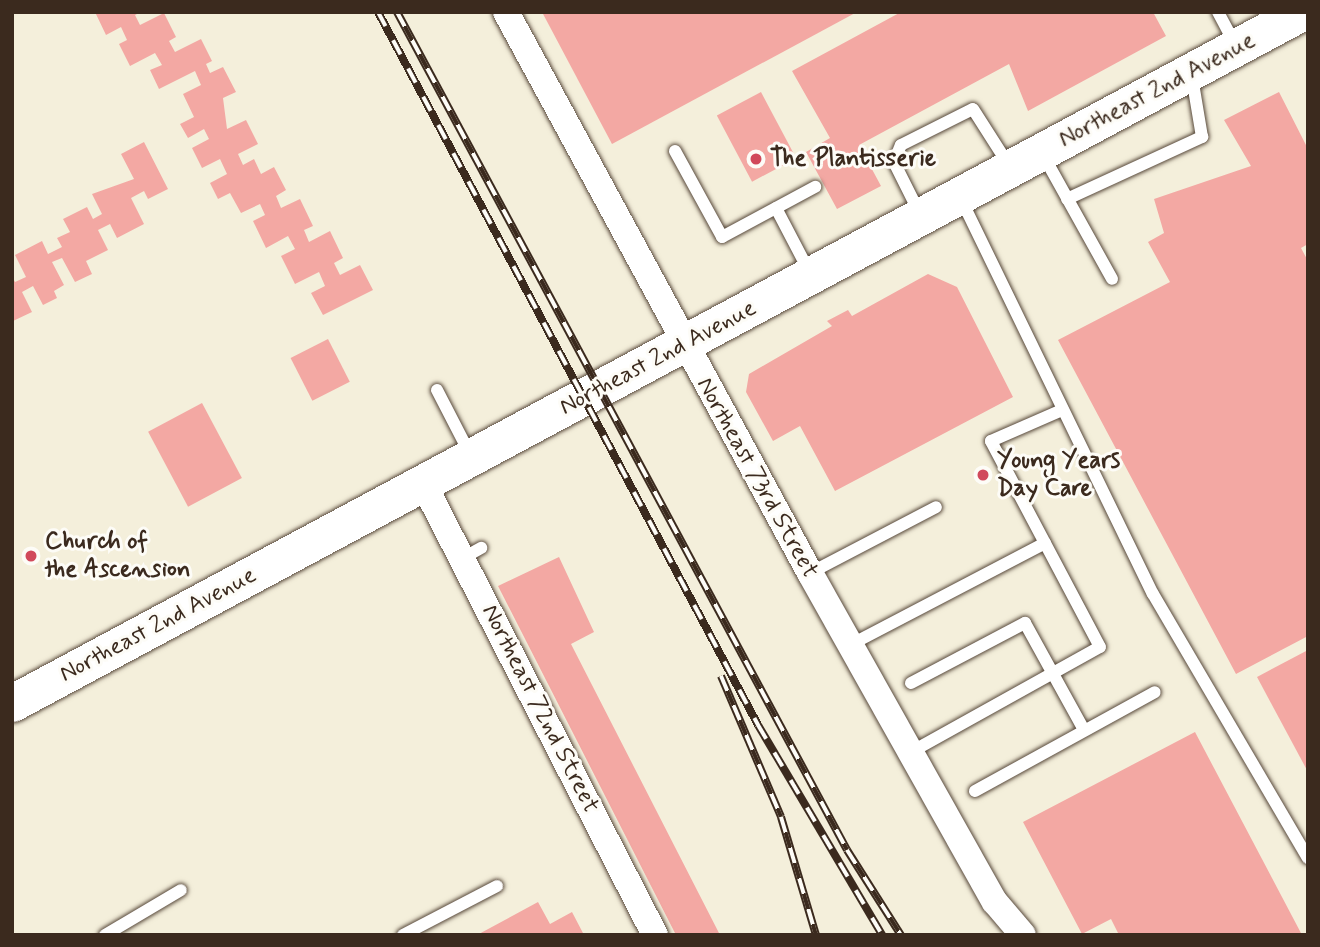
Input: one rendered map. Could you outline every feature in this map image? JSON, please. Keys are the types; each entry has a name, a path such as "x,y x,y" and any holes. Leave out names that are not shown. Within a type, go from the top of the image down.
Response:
{"main road":[{"name":"Northeast 2nd Avenue","path":"12,703 1302,12"}],"street":[{"name":"Northeast 73rd Street","path":"506,12 683,345 850,645 995,902 1023,935"},
{"name":"Northeast 72nd Street","path":"423,483 472,553 655,935"}],"lane":[{"path":"1218,12 1237,47"},
{"path":"1067,199 1202,137 1191,73"},
{"path":"921,217 894,162 901,145 974,109 1067,199 1112,279"},
{"path":"675,151 722,237 815,187"},
{"path":"960,196 1003,273 1060,411 1153,594 1304,841 1308,858"},
{"path":"776,208 812,275"},
{"path":"437,390 471,458"},
{"path":"911,752 1100,647 991,441 1060,411"},
{"path":"810,573 936,507"},
{"path":"850,645 1045,543"},
{"path":"911,683 1025,623 1084,730"},
{"path":"975,791 1155,692"},
{"path":"403,935 497,886"},
{"path":"105,935 181,890"}],"building":[{"path":"95,12 141,12 135,15 140,25 164,13 176,37 169,41 175,52 201,39 212,61 206,64 210,73 223,67 236,92 223,98 227,129 246,120 258,144 238,154 243,165 254,159 261,174 274,167 286,190 276,196 281,208 300,199 313,226 304,230 309,242 330,231 343,258 334,263 340,275 360,265 373,290 323,315 311,293 325,286 319,272 295,284 281,256 295,249 288,236 266,248 253,221 265,215 260,204 241,213 230,193 218,199 210,183 227,174 220,159 202,168 192,148 209,139 204,129 188,138 180,124 194,117 183,94 201,85 195,71 159,89 150,70 162,65 155,53 130,66 119,44 127,40 121,27 106,35"},
{"path":"542,12 857,12 612,144"},
{"path":"901,12 1153,12 1166,36 1028,111 1009,64 859,145 881,186 837,209 806,152 830,138 792,71"},
{"path":"761,92 796,158 752,182 717,115"},
{"path":"1279,92 1308,149 1308,244 1301,248 1308,261 1308,636 1236,674 1058,340 1170,282 1148,242 1164,233 1154,199 1251,166 1224,120"},
{"path":"144,142 168,189 148,199 144,191 131,198 144,224 117,238 110,224 98,230 108,250 86,261 92,274 75,282 62,258 52,262 64,285 54,291 57,298 43,305 33,286 22,292 32,312 13,321 12,276 15,282 26,277 15,255 42,241 48,254 62,247 57,238 70,232 63,219 87,207 93,219 102,214 92,194 134,179 121,154"},
{"path":"928,274 957,287 1013,397 835,491 800,426 773,441 746,392 749,374 832,326 827,321 848,310 852,316"},
{"path":"328,339 350,382 312,401 291,358"},
{"path":"202,403 242,478 188,507 148,432"},
{"path":"559,557 594,632 571,644 720,935 676,935 498,586"},
{"path":"1308,650 1308,772 1257,677"},
{"path":"1195,732 1302,935 1119,935 1111,919 1082,934 1023,822"},
{"path":"538,902 550,924 572,912 584,935 477,935"}],"railway":[{"path":"378,12 758,725 882,935"},
{"path":"397,12 847,850 901,935"},
{"path":"721,676 781,817 816,935"}],"place":[{"name":"The Plantisserie","path":"756,159"},
{"name":"Young Years Day Care","path":"983,475"},
{"name":"Church of the Ascension","path":"31,556"}]}
